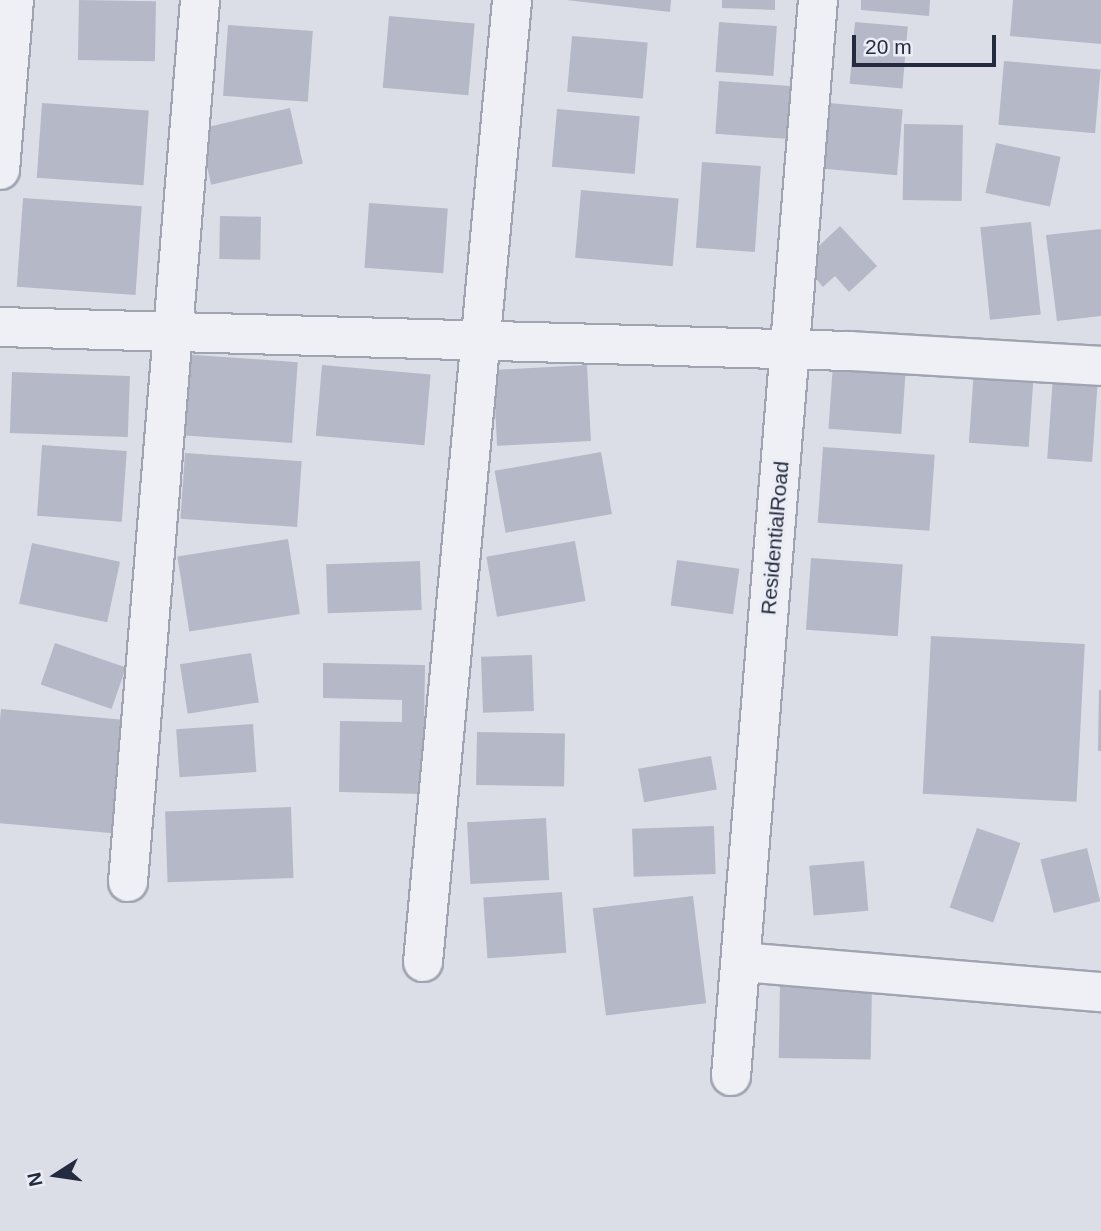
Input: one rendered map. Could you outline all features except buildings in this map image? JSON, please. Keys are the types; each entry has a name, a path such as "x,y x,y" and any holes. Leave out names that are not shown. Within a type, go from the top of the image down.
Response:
{"street":[{"path":"0,170 14,0"},
{"path":"128,882 201,0"},
{"path":"423,962 512,0"},
{"name":"ResidentialRoad","path":"731,1076 818,0"},
{"path":"0,327 790,349 1101,366"},
{"path":"741,962 1101,992"}]}
